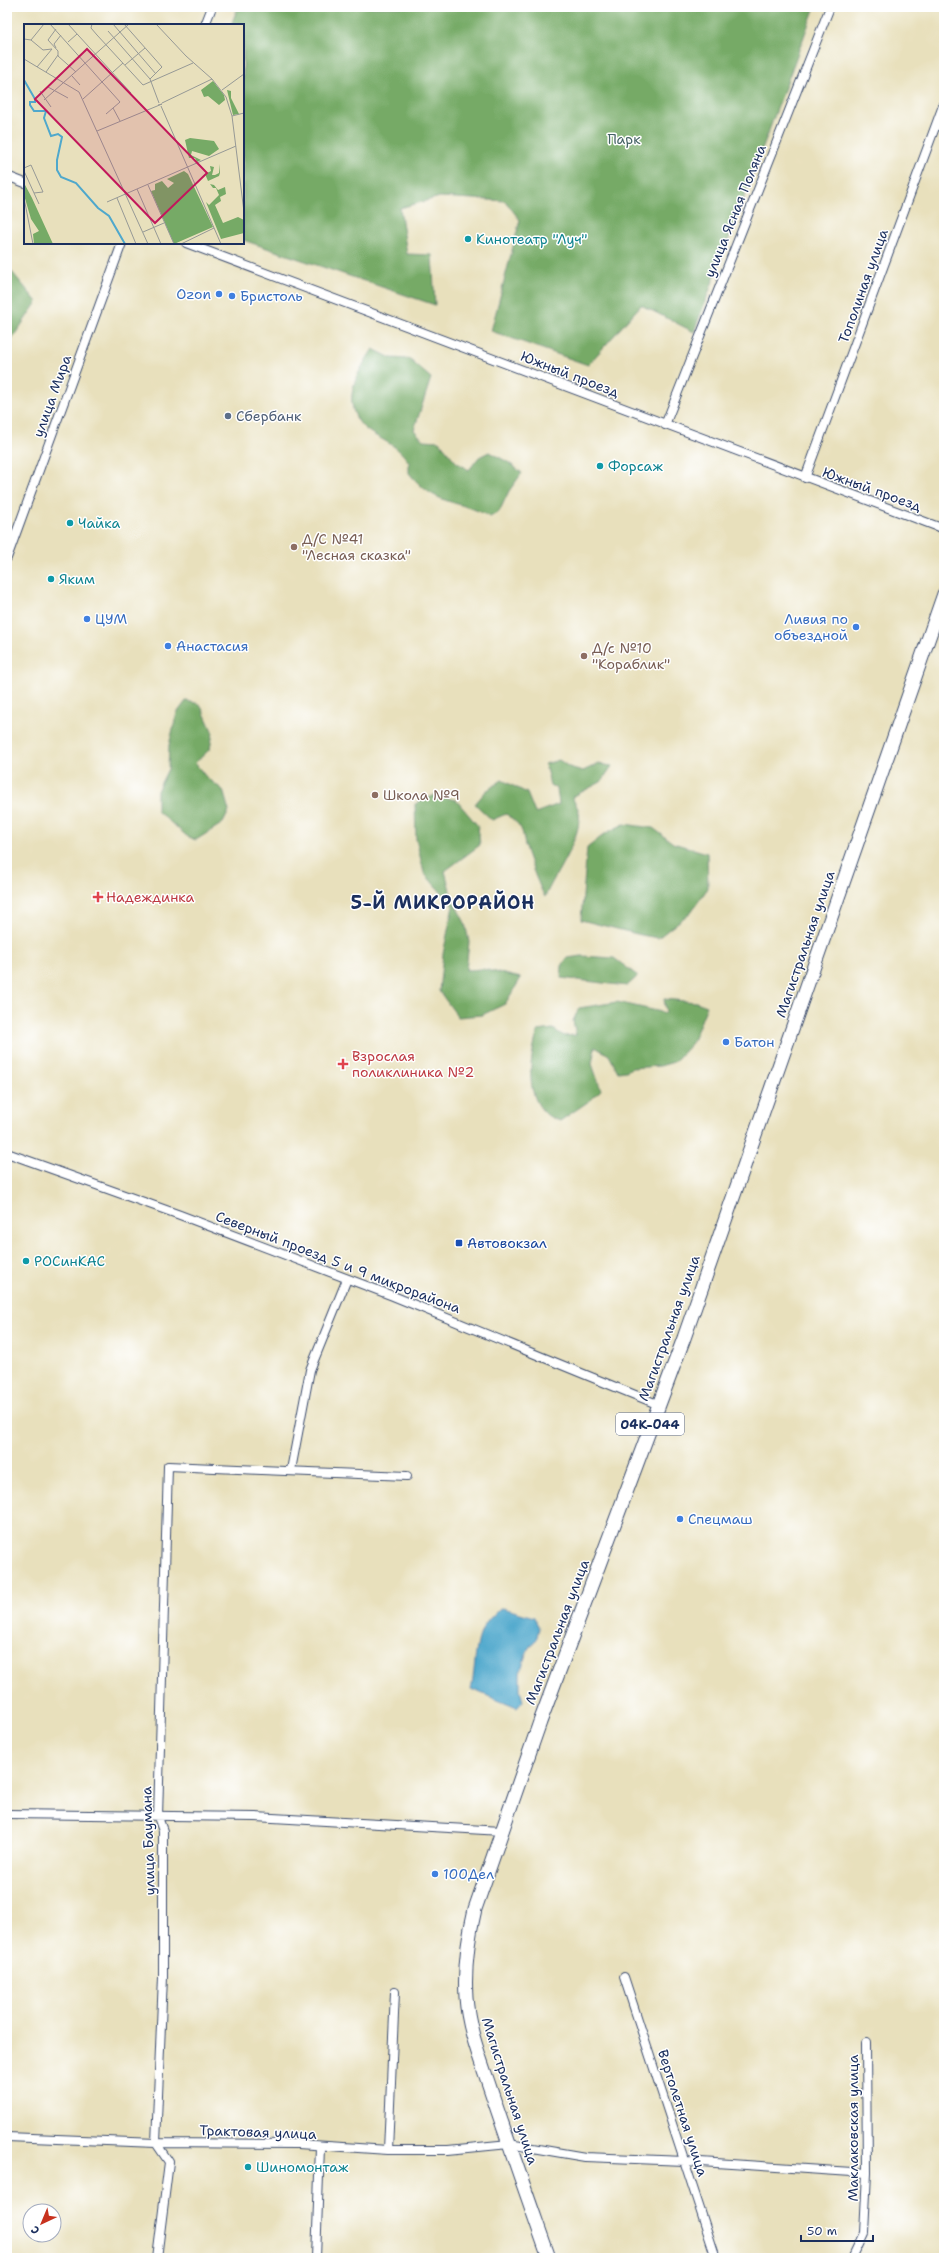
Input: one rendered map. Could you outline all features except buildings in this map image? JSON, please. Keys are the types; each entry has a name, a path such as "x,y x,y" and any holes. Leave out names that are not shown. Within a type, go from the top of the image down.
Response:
{"main road":[{"name":"Магистральная улица","path":"549,2258 508,2144 470,2027 466,1998 466,1962 469,1932 475,1909 540,1722 581,1617 657,1404 686,1331 944,594"}],"street":[{"path":"205,24 212,7"},
{"name":"улица Ясная Поляна","path":"665,425 830,7"},
{"name":"Тополиная улица","path":"806,478 944,103"},
{"path":"7,176 24,183"},
{"name":"улица Мира","path":"7,558 122,244"},
{"name":"Южный проезд","path":"189,244 328,295 665,425 944,529"},
{"name":"Северный проезд 5 и 9 микрорайона","path":"7,1153 180,1215 347,1279 657,1404"},
{"path":"347,1279 310,1370 291,1470 407,1476"},
{"name":"улица Баумана","path":"156,2143 163,1977 163,1831 158,1817 168,1466 291,1470"},
{"path":"7,1814 255,1817 502,1831"},
{"name":"Вертолетная улица","path":"624,1977 716,2258"},
{"path":"388,2150 395,1992"},
{"name":"Маклаковская улица","path":"852,2258 864,2233 867,2173 866,2042"},
{"name":"Трактовая улица","path":"7,2137 388,2150 448,2150 508,2144 585,2157 685,2161 867,2173"},
{"path":"156,2143 169,2162 157,2258"},
{"path":"316,2258 320,2147"}],"green space":[{"name":"Парк","path":"238,7 815,7 694,332 641,305 588,365 491,331 520,220 505,201 440,197 400,208 407,254 432,255 435,305 244,240 244,24 231,24"},
{"path":"7,266 37,302 7,346"},
{"path":"373,349 391,358 409,359 431,378 414,430 423,440 439,441 456,462 469,470 479,457 489,452 508,462 522,473 509,491 499,512 490,517 478,511 438,497 429,492 409,473 409,462 400,451 362,426 352,406 352,396 357,376"},
{"path":"186,701 200,704 213,733 210,749 195,763 206,777 223,790 229,811 223,823 196,840 188,837 157,811 157,791 168,769 169,745 177,713"},
{"path":"559,760 569,767 583,771 598,764 612,766 601,782 572,797 579,812 577,832 573,843 545,897 526,849 523,833 518,824 506,814 492,820 475,804 486,791 502,780 527,793 535,813 559,804 557,789 550,785 545,764"},
{"path":"435,795 456,800 478,826 480,845 445,871 452,898 465,923 469,942 466,970 483,969 521,978 505,1004 482,1015 458,1017 439,991 443,954 453,906 424,873 416,839 415,804"},
{"path":"624,824 653,828 673,843 707,853 708,888 691,912 658,938 581,920 587,848 606,833"},
{"path":"582,956 614,958 638,976 627,986 561,978 562,966 567,958"},
{"path":"664,999 696,1002 707,1006 692,1043 674,1062 660,1066 632,1068 626,1071 618,1072 609,1055 595,1047 592,1064 601,1090 592,1099 560,1121 546,1114 539,1106 534,1096 532,1086 531,1063 538,1031 553,1029 564,1036 576,1035 573,1021 579,1008 617,1002 666,1013"}],"water":[{"path":"503,1608 534,1617 539,1628 537,1637 526,1654 520,1673 520,1690 523,1701 517,1708 471,1689 476,1654 481,1633 485,1624 493,1615"}],"place":[{"name":"Кинотеатр \"Луч\"","path":"468,239"},
{"name":"Ozon","path":"219,294"},
{"name":"Бристоль","path":"232,296"},
{"name":"Сбербанк","path":"228,416"},
{"name":"Форсаж","path":"600,466"},
{"name":"Чайка","path":"70,523"},
{"name":"Д/С №41 \"Лесная сказка\"","path":"294,547"},
{"name":"Яким","path":"51,579"},
{"name":"ЦУМ","path":"87,619"},
{"name":"Ливия по объездной","path":"856,627"},
{"name":"Анастасия","path":"168,646"},
{"name":"Д/с №10 \"Кораблик\"","path":"584,656"},
{"name":"Школа №9","path":"375,795"},
{"name":"Надеждинка","path":"98,897"},
{"name":"Батон","path":"726,1042"},
{"name":"Взрослая поликлиника №2","path":"343,1064"},
{"name":"Автовокзал","path":"459,1243"},
{"name":"РОСинКАС","path":"26,1261"},
{"name":"Спецмаш","path":"680,1519"},
{"name":"100Дел","path":"435,1874"},
{"name":"Шиномонтаж","path":"248,2167"}],"district":[{"name":"5-Й МИКРОРАЙОН","path":"443,903"}]}
